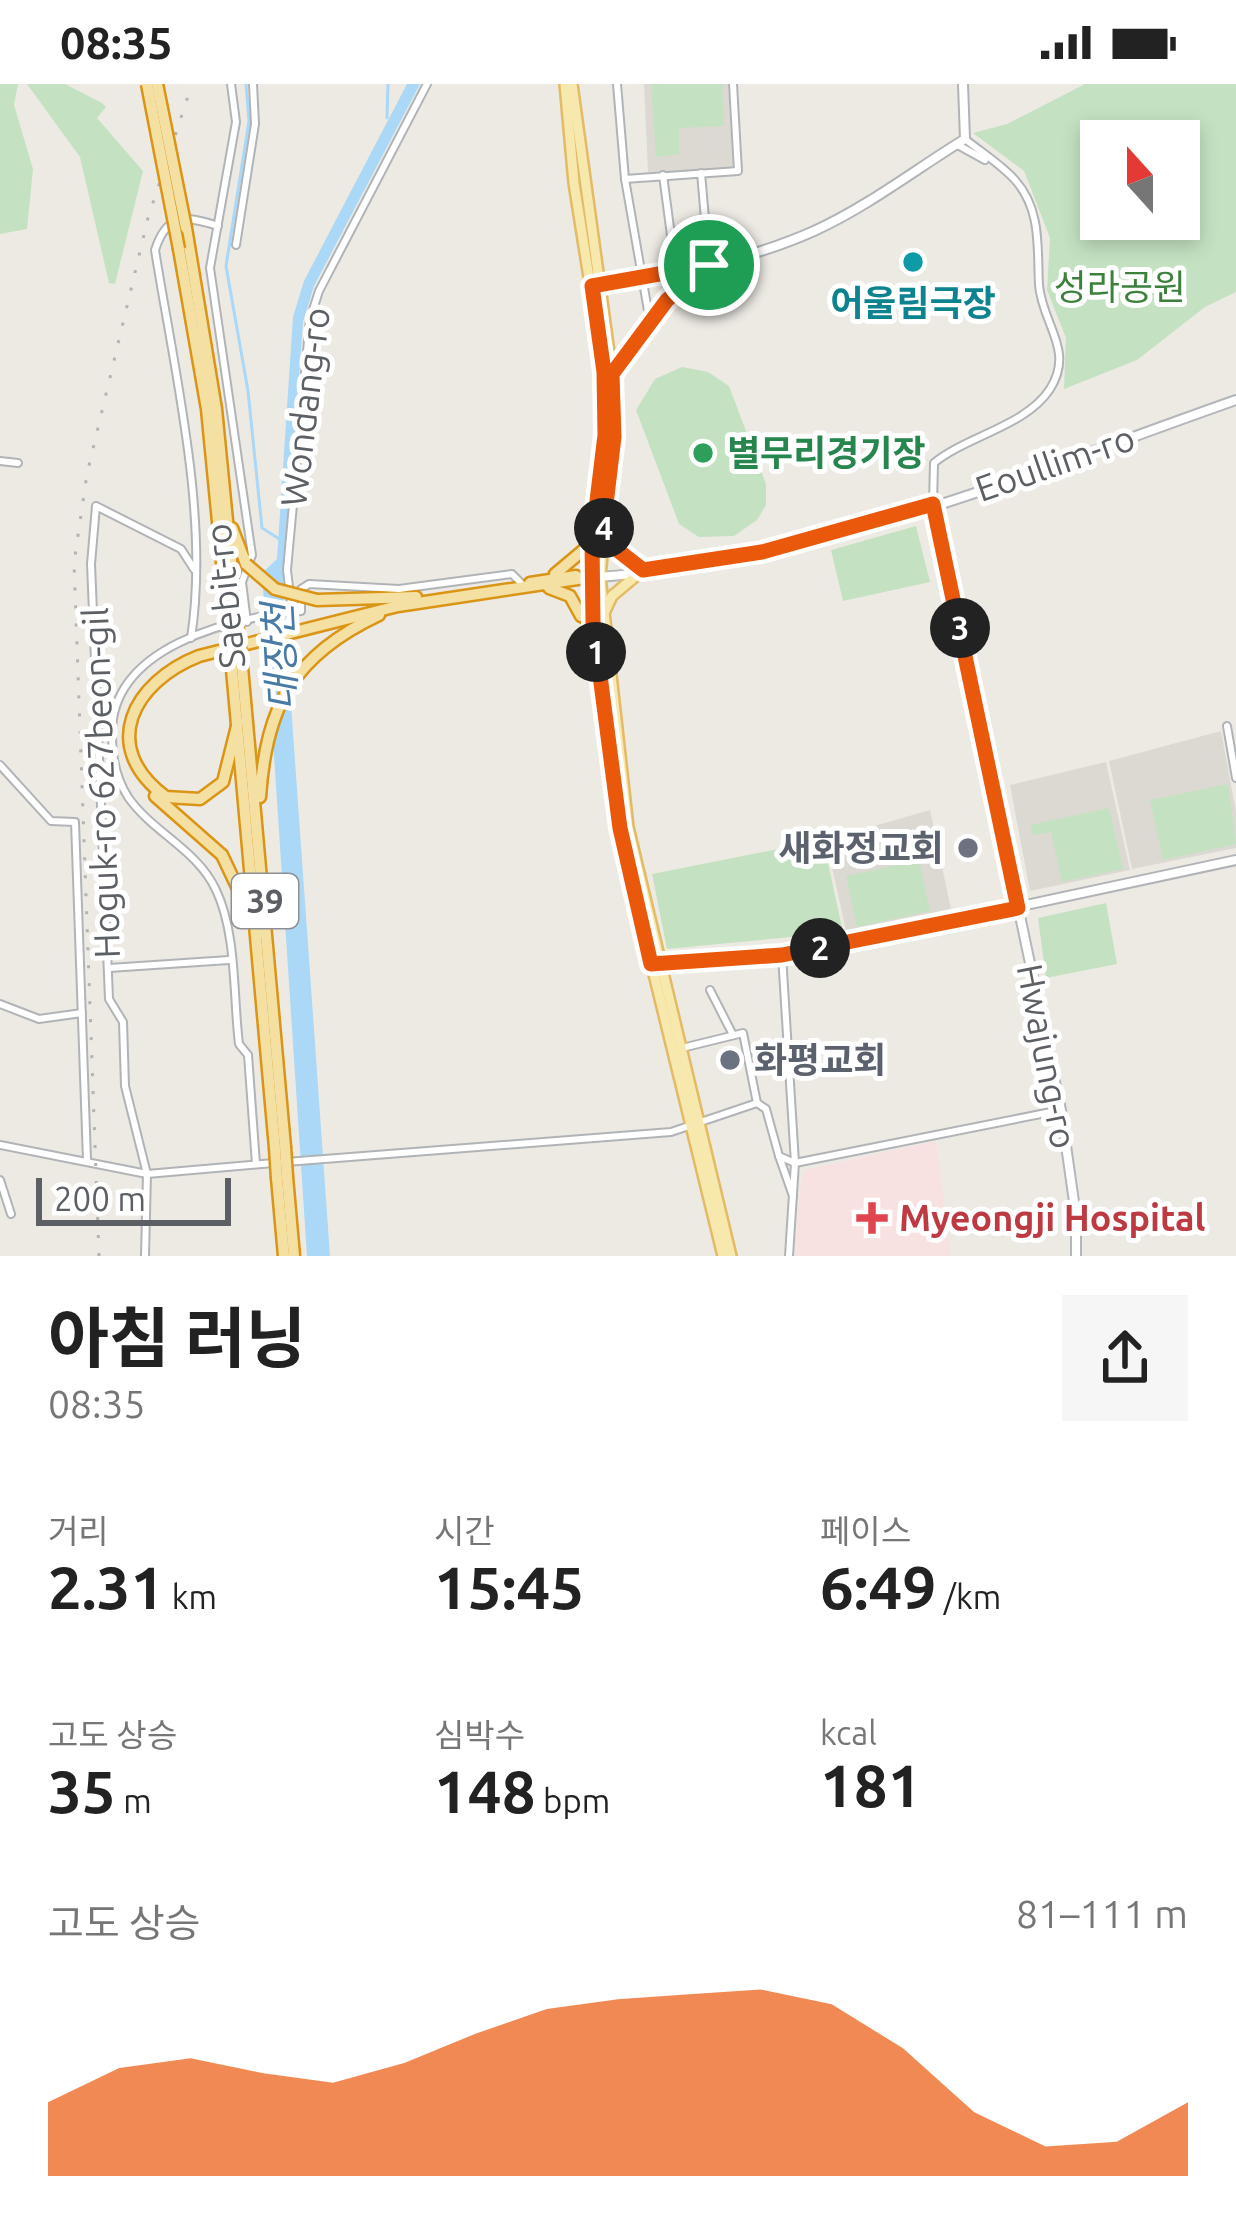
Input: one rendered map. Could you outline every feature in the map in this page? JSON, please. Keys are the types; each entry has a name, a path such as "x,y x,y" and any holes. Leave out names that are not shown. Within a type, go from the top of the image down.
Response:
{"highway":[{"name":"Saebit-ro","path":"147,84 207,409 231,613 241,649 289,1250"},
{"name":"Saebit-ro","path":"157,84 216,409 231,613"},
{"path":"226,511 246,564 274,589 317,600 435,595 547,583 570,596 581,616 598,620"},
{"path":"547,583 597,540"},
{"path":"316,622 596,577"},
{"path":"259,933 222,855 143,784 126,751 130,703 154,671 241,649 316,622 435,595"},
{"path":"258,827 263,758 284,693 331,640 398,606"},
{"name":"Saebit-ro","path":"241,649 238,722 280,1147"},
{"path":"238,722 224,782 200,799 166,797 140,773 131,752 135,705 156,677 199,656 241,649"}],"main road":[{"path":"569,84 604,372 596,577 620,828 698,1127"},
{"path":"596,286 676,274 812,232 961,142 963,84"},
{"path":"596,286 612,374 614,437 597,540"},
{"name":"Eoullim-ro","path":"596,577 762,552 933,504 1236,400"},
{"name":"Hwajung-ro","path":"933,504 1061,1110 1076,1216 1076,1256"},
{"path":"597,540 643,570 612,596 598,620"},
{"path":"654,963 782,955 1236,860"},
{"path":"654,963 680,1048 727,1256"}],"street":[{"path":"231,84 236,122 210,268 252,555 242,582 251,621"},
{"path":"236,245 255,124 253,84"},
{"name":"Wondang-ro","path":"290,612 287,570 310,319 337,255 427,84"},
{"path":"617,84 625,178 650,322"},
{"path":"625,178 738,171 734,84"},
{"path":"933,504 934,463 1028,409 1047,394 1060,369 1061,349 1039,289 1041,239 1016,181 961,142"},
{"path":"612,374 675,291 709,265 701,173"},
{"path":"664,176 676,274"},
{"path":"191,638 194,569 185,443 155,250 162,230 173,219 188,216 218,226"},
{"path":"0,461 17,463"},
{"name":"Hoguk-ro 627beon-gil","path":"146,1256 147,1174 125,1086 123,1022 109,999 92,564 96,506 182,549 194,569"},
{"path":"256,1164 248,1055 239,1044 226,916 216,888 187,850 141,814 118,781 112,754 114,706 138,670 191,638 301,611 301,589 309,584 399,589 512,574 522,584"},
{"path":"96,706 114,706"},
{"path":"1227,726 1236,778"},
{"path":"0,765 51,821 75,822 87,1161"},
{"path":"100,792 118,781"},
{"path":"782,955 795,1163 789,1256"},
{"path":"109,968 229,960"},
{"path":"710,990 733,1035"},
{"path":"0,1004 39,1018 82,1013"},
{"path":"680,1048 743,1033 757,1103 766,1109 793,1196"},
{"path":"0,1145 147,1174 698,1127 757,1103"},
{"path":"779,1156 795,1163 1061,1110"},
{"path":"0,1180 11,1214"}],"shaded area":[{"path":"644,84 728,84 733,168 648,172"},
{"path":"1221,731 1236,812 1236,848 1132,869 1109,761"},
{"path":"1106,762 1130,870 1030,891 1010,785"},
{"path":"930,810 951,909 846,931 826,840"},
{"name":"Myeongji Hospital","path":"936,1141 951,1256 795,1256 799,1196 803,1174 809,1169"}],"green space":[{"path":"0,84 18,84 14,105 33,169 27,229 0,234"},
{"path":"27,84 65,84 102,103 106,107 97,118 143,171 115,284 109,283 80,157"},
{"path":"651,84 722,84 724,126 679,128 679,154 656,157"},
{"name":"성라공원","path":"1085,84 1236,84 1236,292 1205,307 1137,360 1064,389 1066,338 1047,290 1050,238 1024,171 973,133 1007,124"},
{"path":"682,367 708,372 729,386 766,484 766,505 757,520 734,536 699,537 679,524 636,410 655,379"},
{"path":"916,526 930,582 843,601 831,550"},
{"path":"1228,784 1236,844 1163,860 1150,800"},
{"path":"1109,808 1123,869 1062,882 1051,832 1033,835 1030,825"},
{"path":"823,840 843,932 667,949 652,874"},
{"path":"919,860 930,911 857,927 846,876"},
{"path":"1106,903 1117,964 1046,978 1038,918"}],"water":[{"name":"대장천","path":"407,84 420,84 314,286 303,322 283,591 330,1256 307,1256 262,573 277,559 293,317 304,281"}],"waterway":[{"path":"246,84 249,121 226,266 248,391 262,528 281,540"},
{"path":"387,118 388,84"}],"railway":[{"path":"99,1256 74,563 87,474 148,218 192,84"}],"place":[{"name":"어울림극장","path":"913,262"},
{"name":"별무리경기장","path":"703,453"},
{"name":"새화정교회","path":"968,848"},
{"name":"화평교회","path":"730,1060"},
{"name":"Myeongji Hospital","path":"872,1218"}],"route":[{"path":"709,265 697,280 675,291 612,374 614,437 602,538 643,570 762,552 933,504 1018,908 782,955 651,964 620,828 593,622 592,542 605,435 604,372 592,286 709,265"}]}
